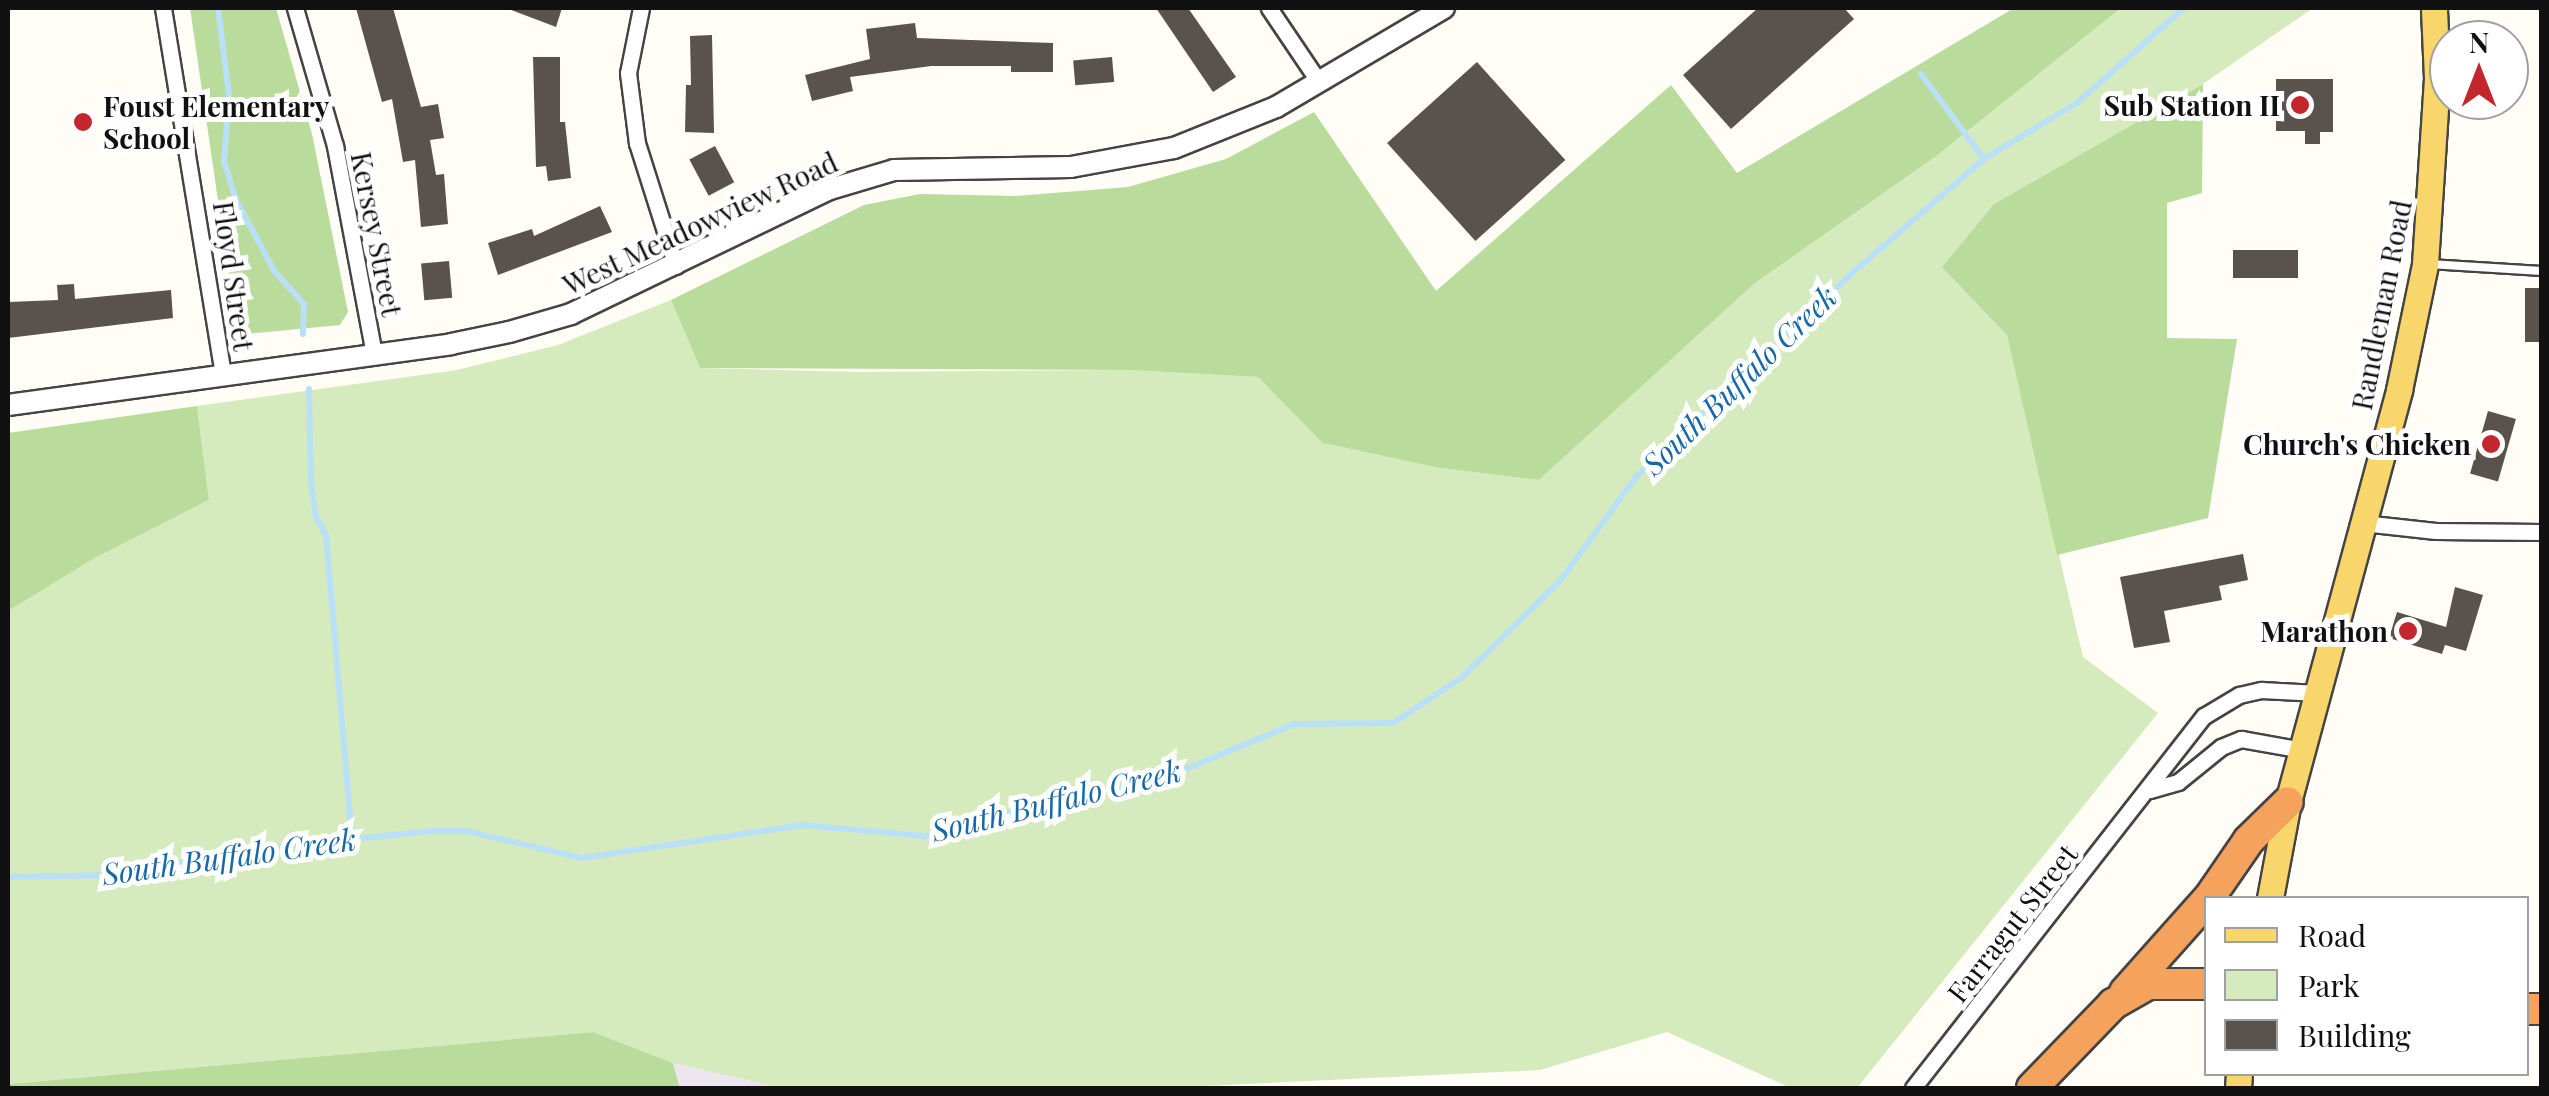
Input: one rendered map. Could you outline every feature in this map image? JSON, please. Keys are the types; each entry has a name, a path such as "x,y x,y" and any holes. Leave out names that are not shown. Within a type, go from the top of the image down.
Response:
{"highway":[{"path":"2211,896 2249,840 2288,802"},
{"path":"2032,1088 2204,904"},
{"path":"2113,1004 2148,984 2204,984"}],"main road":[{"name":"Randleman Road","path":"2270,896 2288,802 2399,390 2424,264 2434,148 2434,8"}],"street":[{"name":"Floyd Street","path":"163,8 223,375"},
{"name":"Kersey Street","path":"296,8 335,146 374,354"},
{"path":"641,8 628,73 636,143 676,266"},
{"path":"1269,8 1319,82"},
{"name":"West Meadowview Road","path":"8,404 451,344 571,314 827,190 858,180 931,167 1048,168 1133,159 1243,123 1444,8"},
{"path":"2363,522 2436,531 2542,532"},
{"name":"Farragut Street","path":"1913,1088 2150,790 2204,716 2220,704 2261,690 2318,692"},
{"name":"Farragut Street","path":"2150,790 2178,782 2221,747 2241,740 2302,750"}],"lane":[{"path":"2424,264 2542,271"}],"shaded area":[{"path":"673,1063 781,1088 680,1088"}],"green space":[{"path":"190,8 276,8 312,134 348,312 340,325 245,334 236,324"},
{"path":"2014,8 2121,8 1935,157 1755,283 1539,480 1440,468 1323,443 1258,377 1128,370 700,368 671,300 864,205 920,194 1016,196 1128,187 1226,159 1314,112 1436,291 1671,85 1737,173"},
{"path":"2121,8 2313,8 2203,84 1994,204 2007,335 2083,657 2158,713 1857,1088 1791,1088 1667,1032 1540,1070 1161,1088 781,1088 673,1063 593,1032 8,1084 8,611 95,558 209,500 197,406 457,370 558,345 671,300 700,368 860,372 1128,370 1258,377 1324,443 1440,468 1539,480 1755,283 1935,157"},
{"path":"2203,84 2202,193 2167,203 2167,338 2237,339 2208,518 2057,555 2007,335 1942,267 1994,204"},
{"path":"197,406 209,500 95,558 8,611 8,433"},
{"path":"593,1032 673,1063 680,1088 8,1088 8,1084"}],"building":[{"path":"356,8 393,8 421,107 438,104 444,138 430,140 436,175 444,174 448,224 421,227 415,160 403,162 392,99 382,102"},
{"path":"506,8 562,8 556,27"},
{"path":"1156,8 1188,8 1236,77 1213,92"},
{"path":"1758,8 1844,8 1854,19 1731,129 1683,75"},
{"path":"915,23 917,38 1053,43 1053,72 1011,72 1011,66 931,66 850,77 853,91 812,101 805,75 870,59 866,29"},
{"path":"712,35 714,133 685,132 686,85 691,85 690,36"},
{"path":"533,57 560,57 560,122 565,122 571,178 548,181 546,166 536,167"},
{"path":"1112,57 1114,82 1075,85 1073,60"},
{"path":"1477,62 1565,160 1475,241 1387,143"},
{"path":"2276,79 2333,79 2333,132 2320,132 2320,144 2305,144 2305,131 2276,131"},
{"path":"715,146 734,182 709,196 689,160"},
{"path":"600,206 612,232 498,275 488,243 532,229 534,236"},
{"path":"2233,250 2298,250 2298,278 2233,278"},
{"path":"449,261 452,298 424,300 421,263"},
{"path":"74,284 75,299 171,290 173,318 8,338 9,302 58,300 57,285"},
{"path":"2525,288 2542,288 2542,342 2525,342"},
{"path":"2488,411 2516,419 2498,481 2470,473"},
{"path":"2243,554 2248,580 2219,586 2222,600 2164,611 2170,642 2134,648 2120,577"},
{"path":"2455,587 2483,595 2466,651 2445,645 2442,654 2389,638 2397,612 2446,627"}],"waterway":[{"path":"218,8 229,95 224,161 236,200 275,272 304,304 303,334"},
{"name":"South Buffalo Creek","path":"8,877 113,875 243,851 431,831 466,831 582,858 802,825 925,836 1051,801 1162,779 1294,724 1393,723 1461,678 1560,581 1636,477 1850,275 1984,159 2077,103 2184,8"},
{"path":"1921,74 1984,159"},
{"path":"309,389 311,483 316,517 326,535 352,839"}],"place":[{"name":"Sub Station II","path":"2300,105"},
{"name":"Foust Elementary School","path":"83,122"},
{"name":"Church's Chicken","path":"2491,444"},
{"name":"Marathon","path":"2408,631"}]}
